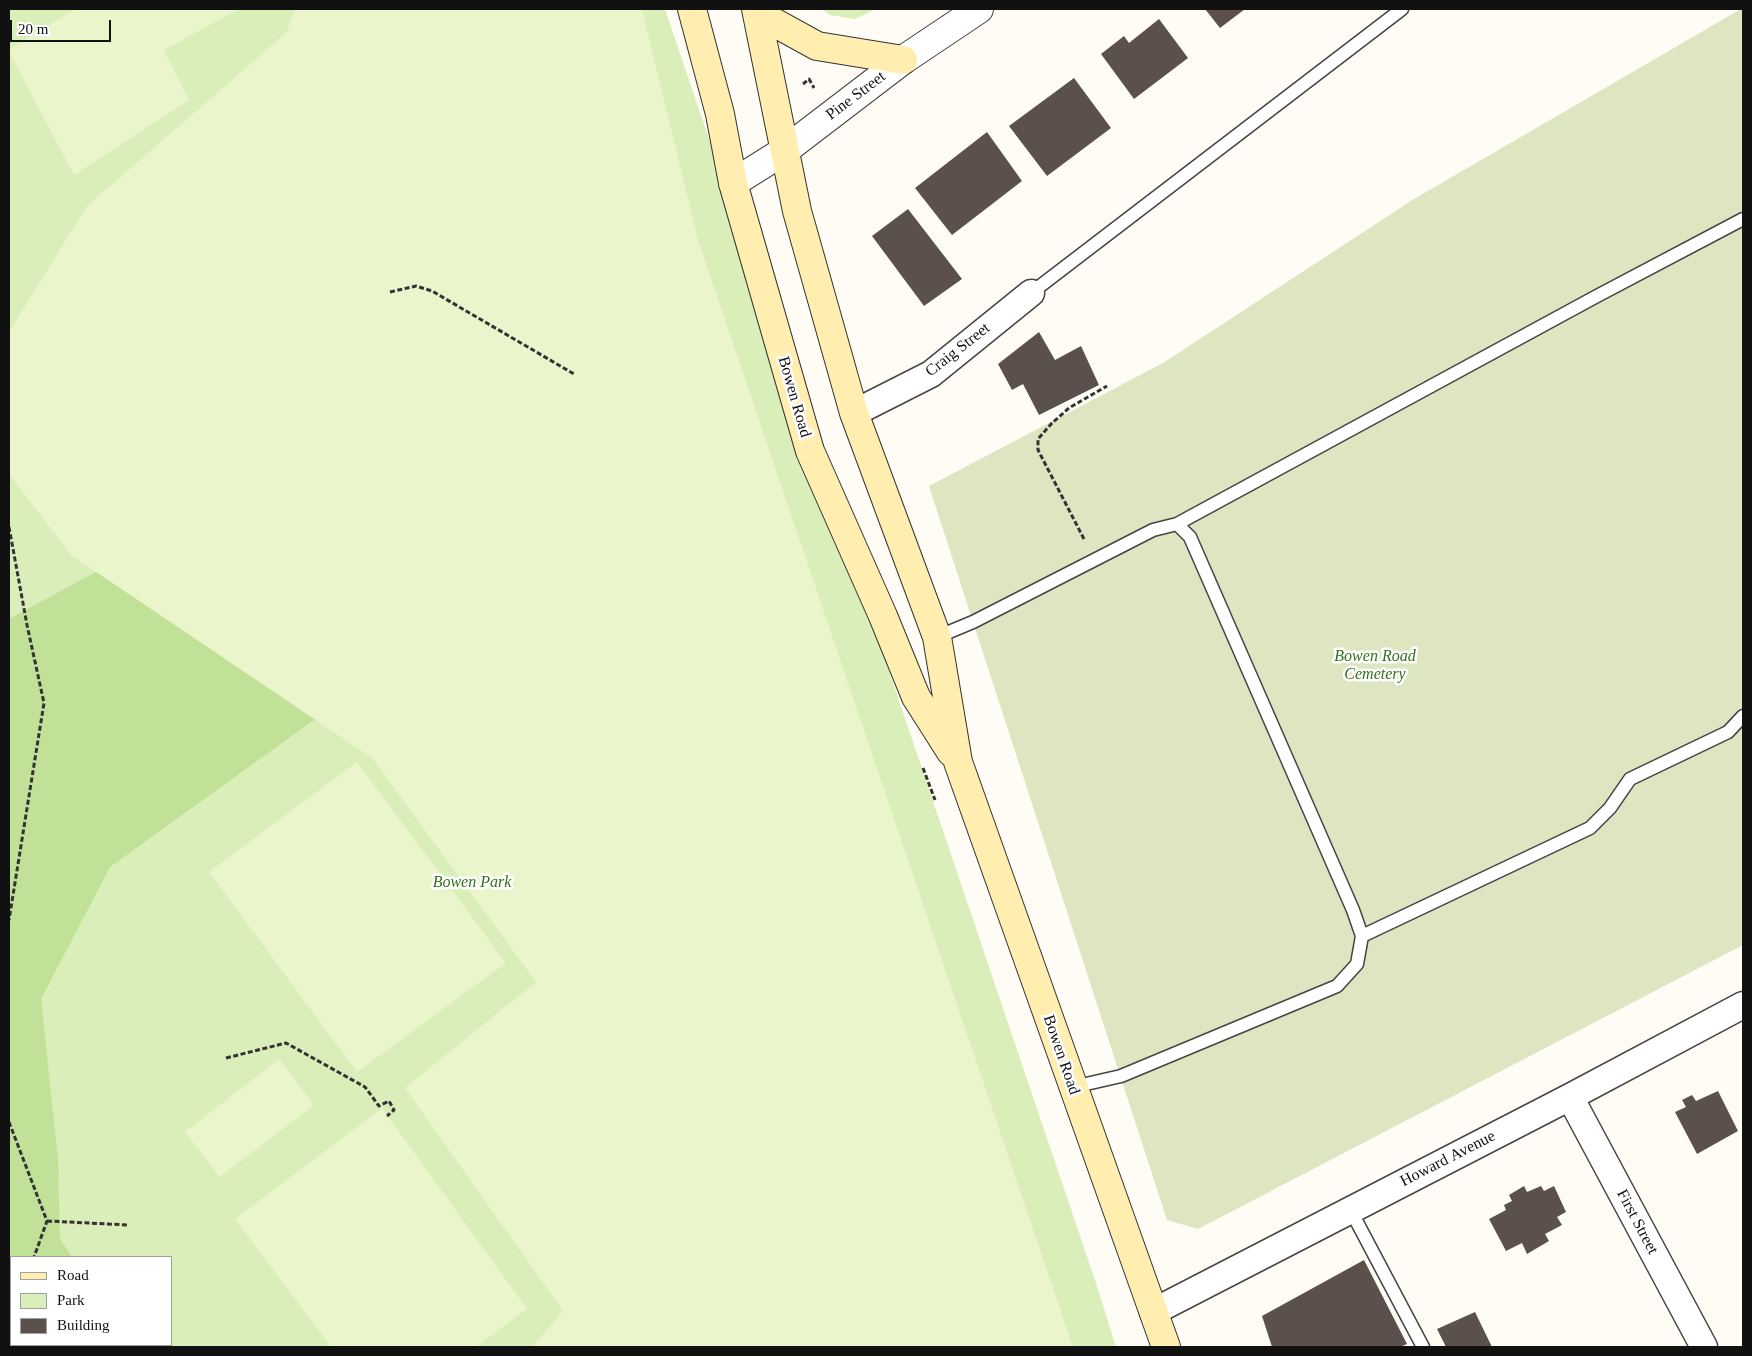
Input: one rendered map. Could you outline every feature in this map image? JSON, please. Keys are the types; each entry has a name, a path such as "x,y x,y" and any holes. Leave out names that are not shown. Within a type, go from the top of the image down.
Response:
{"main road":[{"name":"Bowen Road","path":"692,9 720,114 733,184 810,451 883,616 916,697 958,762"},
{"name":"Bowen Road","path":"757,11 797,211 854,412 937,637 958,762 1166,1347"},
{"path":"757,11 817,46 903,60"}],"street":[{"name":"Pine Street","path":"733,184 784,151 967,12"},
{"name":"Craig Street","path":"854,412 931,374 1031,293"},
{"name":"Howard Avenue","path":"1153,1312 1570,1097 1743,1005"},
{"name":"First Street","path":"1570,1097 1704,1347"}],"lane":[{"path":"1031,293 1402,9"},
{"path":"937,637 973,622 1153,530 1176,524 1743,219"},
{"path":"1073,1087 1120,1076 1337,986 1357,964 1362,936 1353,910 1190,537 1176,524"},
{"path":"1362,936 1590,828 1610,808 1630,779 1728,732 1743,716"},
{"path":"1350,1209 1423,1347"}],"path":[{"path":"800,86 809,79 815,91"},
{"path":"390,292 416,286 432,291 574,374"},
{"path":"1094,560 1038,450 1038,438 1069,408 1107,386"},
{"path":"9,527 44,703 9,920"},
{"path":"920,764 939,808"},
{"path":"226,1058 286,1043 365,1087 379,1106 388,1101 394,1110 388,1116"},
{"path":"9,1122 47,1221 34,1256"},
{"path":"47,1221 129,1226"}],"green space":[{"name":"Bowen Park","path":"9,9 665,9 1116,1347 9,1347"},
{"path":"76,9 239,9 164,50 189,100 74,175 9,49"},
{"name":"Bowen Park","path":"295,9 642,9 698,240 1073,1347 532,1347 563,1311 405,1088 536,982 372,758 71,555 9,474 9,332 87,206 286,33"},
{"path":"822,9 876,9 855,19 830,15"},
{"name":"Bowen Road Cemetery","path":"1743,9 1743,945 1198,1229 1167,1220 929,486 1163,363 1414,199"},
{"path":"144,546 404,655 110,867 41,999 58,1160 60,1239 71,1256 10,1256 10,1346 132,1347 9,1347 9,619"},
{"path":"357,762 506,963 357,1072 209,872"},
{"path":"279,1059 314,1105 220,1177 185,1132"},
{"path":"382,1108 527,1309 476,1347 331,1347 235,1219"}],"building":[{"path":"1205,9 1245,9 1220,28"},
{"path":"1159,19 1188,58 1134,99 1101,54 1124,36 1129,43"},
{"path":"1074,78 1111,128 1047,176 1009,126"},
{"path":"987,132 1022,181 952,235 915,188"},
{"path":"908,209 962,279 924,306 872,236"},
{"path":"1039,332 1055,360 1081,346 1099,385 1039,415 1023,384 1012,390 998,364"},
{"path":"1718,1091 1738,1131 1697,1154 1675,1112 1686,1107 1682,1100 1692,1095 1696,1101"},
{"path":"1524,1186 1527,1192 1541,1186 1544,1191 1554,1186 1566,1212 1557,1217 1562,1225 1545,1234 1549,1241 1527,1254 1522,1243 1506,1251 1489,1219 1506,1210 1504,1205 1512,1201 1509,1195"},
{"path":"1364,1260 1407,1344 1400,1347 1272,1347 1262,1316"},
{"path":"1475,1312 1492,1347 1446,1347 1437,1329"}]}
